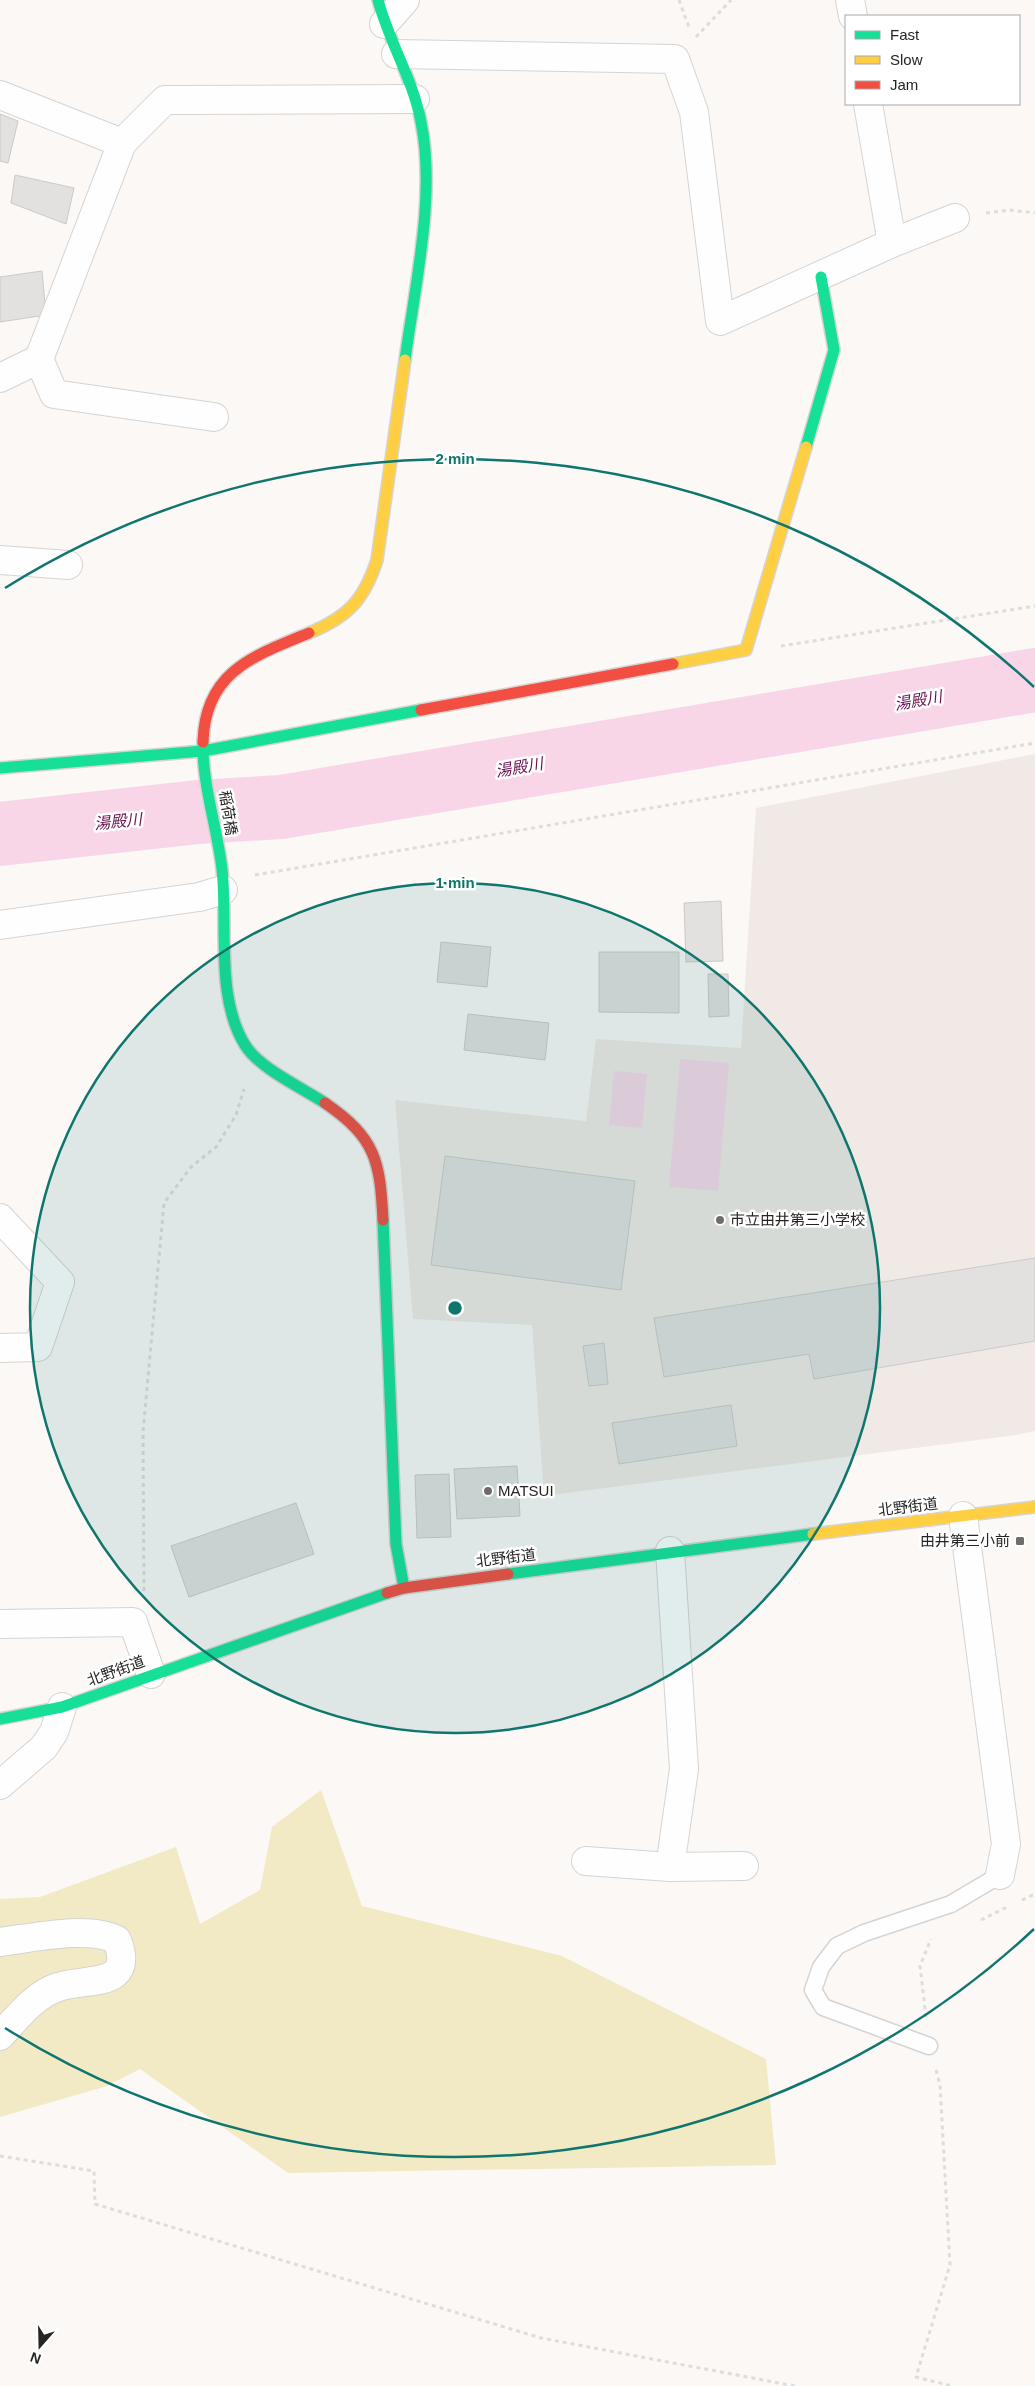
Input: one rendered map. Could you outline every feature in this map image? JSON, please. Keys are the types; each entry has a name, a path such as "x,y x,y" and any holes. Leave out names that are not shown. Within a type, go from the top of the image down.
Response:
{"street":[{"path":"381,12 404,0"},
{"path":"850,0 853,15"},
{"name":"稲荷橋","path":"381,12 415,99 424,148 427,198 377,560 362,595 351,609 317,630 254,655 233,670 217,690 207,709 202,730 222,881 223,926 232,1014 238,1031 248,1049 265,1065 345,1119 360,1132 378,1165 381,1181 390,1365 396,1544 404,1588"},
{"path":"396,54 675,59 694,112 720,321 892,243 956,218"},
{"path":"0,95 122,143"},
{"path":"0,378 39,358 122,143 165,100 415,99"},
{"path":"868,105 892,243"},
{"path":"0,768 204,755 746,650 834,350 821,276"},
{"path":"39,358 54,394 214,417"},
{"path":"0,560 68,565"},
{"path":"0,925 199,897 222,881"},
{"path":"0,1218 60,1282 38,1347 0,1348"},
{"name":"北野街道","path":"0,1718 62,1707 150,1674 352,1604 404,1588 670,1551 1035,1507"},
{"path":"963,1516 1006,1844 1000,1875"},
{"path":"670,1551 684,1769 670,1867"},
{"path":"0,1624 133,1622 150,1674"},
{"path":"0,1785 44,1747 54,1732 62,1707"},
{"path":"586,1861 670,1867 744,1866"},
{"path":"0,1942 72,1934 107,1934 117,1940 122,1954 121,1966 110,1976 98,1982 58,1987 42,1995 28,2006 0,2036"}],"lane":[{"path":"929,2046 823,2008 813,1990 821,1967 837,1946 864,1933 951,1904 1000,1875"}],"path":[{"path":"679,0 693,40 731,0"},
{"path":"956,218 1010,210 1035,213"},
{"path":"746,650 789,646 1035,606"},
{"path":"222,881 1035,743"},
{"path":"133,1622 144,1601 143,1432 164,1203 191,1167 216,1147 236,1115 244,1089 248,1049"},
{"path":"1018,1902 1035,1894"},
{"path":"976,1922 1010,1906"},
{"path":"940,1936 931,1939 920,1966 929,2046 940,2085 950,2265 916,2377 952,2386"},
{"path":"0,2156 94,2171 95,2204 541,2338 795,2386"}],"shaded area":[{"name":"市立由井第三小学校","path":"1035,754 1035,1431 544,1496 532,1325 413,1319 395,1100 586,1121 596,1039 741,1048 756,808"},
{"path":"680,1059 729,1063 718,1191 669,1187"},
{"path":"614,1071 647,1074 642,1128 609,1125"},
{"path":"321,1790 362,1906 562,1956 766,2059 776,2165 288,2173 140,2069 107,2086 0,2117 0,1899 40,1897 176,1847 200,1924 260,1890 272,1827"}],"building":[{"path":"0,114 18,121 8,163 0,161"},
{"path":"15,175 74,188 66,224 11,203"},
{"path":"42,271 46,315 0,322 0,277"},
{"path":"721,901 723,961 686,962 684,903"},
{"path":"441,942 491,947 487,987 437,982"},
{"path":"599,952 679,952 679,1013 599,1012"},
{"path":"708,974 728,974 729,1016 709,1017"},
{"path":"468,1014 549,1023 545,1060 464,1050"},
{"path":"445,1156 635,1181 621,1290 431,1265"},
{"path":"1035,1258 1035,1341 814,1379 809,1354 664,1377 654,1318"},
{"path":"604,1343 608,1384 589,1386 583,1346"},
{"path":"731,1405 737,1446 619,1464 612,1423"},
{"path":"517,1466 520,1516 457,1519 454,1469"},
{"path":"449,1474 451,1537 417,1538 415,1475"},
{"path":"296,1503 314,1554 189,1597 171,1546"}],"waterway":[{"name":"湯殿川","path":"0,834 198,812 281,807 1035,680"}],"traffic: fast":[{"path":"378,0 417,106 425,150 425,210 405,360"},
{"path":"806,447 834,350 821,277"},
{"path":"0,768 203,751 421,710"},
{"path":"203,742 207,790 222,869 226,982 236,1026 245,1045 260,1062 325,1103"},
{"path":"383,1220 396,1544 404,1588"},
{"path":"508,1574 813,1534"},
{"path":"0,1719 62,1707 387,1593"}],"traffic: slow":[{"path":"309,633 323,627 353,606 366,586 377,560 405,360"},
{"path":"673,664 746,650 806,447"},
{"path":"813,1534 1035,1507"}],"traffic: jam":[{"path":"203,742 206,718 213,699 223,683 251,659 309,633"},
{"path":"421,710 673,664"},
{"path":"325,1103 355,1128 372,1152 380,1182 383,1220"},
{"path":"387,1593 404,1588 508,1574"}],"place":[{"name":"市立由井第三小学校","path":"720,1220"},
{"name":"MATSUI","path":"488,1491"},
{"name":"由井第三小前","path":"1020,1541"}]}
